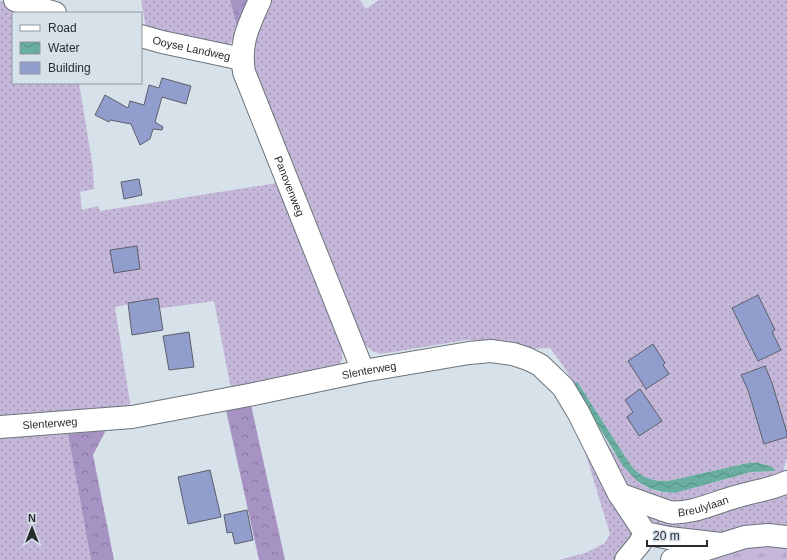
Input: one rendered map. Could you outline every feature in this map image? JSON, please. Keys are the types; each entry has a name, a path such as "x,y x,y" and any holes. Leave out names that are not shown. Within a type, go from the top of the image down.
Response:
{"street":[{"path":"15,0 52,12"},
{"name":"Panovenweg","path":"260,0 243,44 242,59 244,72 363,371"},
{"name":"Ooyse Landweg","path":"142,36 242,59"},
{"name":"Slenterweg","path":"0,427 132,417 254,394 363,371 469,353 491,351 513,354 540,365 563,387 578,412 619,494 645,533"},
{"name":"Breulylaan","path":"619,494 669,512 676,513 739,496 784,488"},
{"path":"626,560 640,543 645,533 669,538 721,544"},
{"path":"672,560 745,537 768,535 787,537"}],"green space":[{"path":"141,0 230,0 238,31 235,38 229,45 147,34"},
{"path":"230,0 251,0 238,31"},
{"path":"270,0 360,0 366,9 379,0 787,0 787,458 782,474 672,505 629,488 570,384 572,380 550,348 532,349 486,341 466,340 381,354 372,351 361,341 253,77 254,39","holes":["578,383 630,464 642,475 657,481 668,481 748,463 762,464 775,469 774,471 751,472 675,493 652,490 635,478 615,454 573,385"]},
{"path":"0,1 28,12 12,12 12,84 79,84 93,168 94,189 80,192 82,210 98,206 100,211 277,183 342,345 342,360 337,367 231,389 214,301 156,309 154,299 115,307 131,409 0,419"},
{"path":"497,357 545,376 634,531 621,560 559,560 585,553 605,543 610,534 582,442 554,393 536,375"},
{"path":"251,405 285,560 259,560 226,410"},
{"path":"106,430 93,455 114,560 91,560 68,434"},
{"path":"68,434 91,560 0,560 0,436 15,437"},
{"path":"787,490 787,528 712,535 651,526 633,504 651,518 680,519"},
{"path":"768,545 787,547 787,560 695,560 726,550"}],"water":[{"path":"576,382 630,464 634,469 647,478 657,481 668,481 748,463 758,463 775,469 774,471 751,472 675,493 651,489 637,481 623,466 573,385"}],"building":[{"path":"162,78 191,86 186,104 162,97 155,122 163,127 162,130 153,129 150,139 140,145 131,124 110,120 109,122 95,115 105,95 128,108 130,101 144,105 149,85 159,88"},
{"path":"139,179 142,195 124,199 121,182"},
{"path":"137,246 140,269 114,273 110,250"},
{"path":"758,295 775,330 772,332 781,350 758,361 732,308"},
{"path":"158,298 163,330 132,335 128,303"},
{"path":"189,332 194,367 169,370 163,336"},
{"path":"653,344 665,363 663,365 669,374 646,389 628,361"},
{"path":"765,366 772,383 787,437 764,444 748,390 741,375"},
{"path":"640,389 662,421 639,436 627,417 633,412 625,400"},
{"path":"210,470 221,517 188,524 178,477"},
{"path":"247,510 253,540 235,544 232,532 227,533 224,515"}]}
